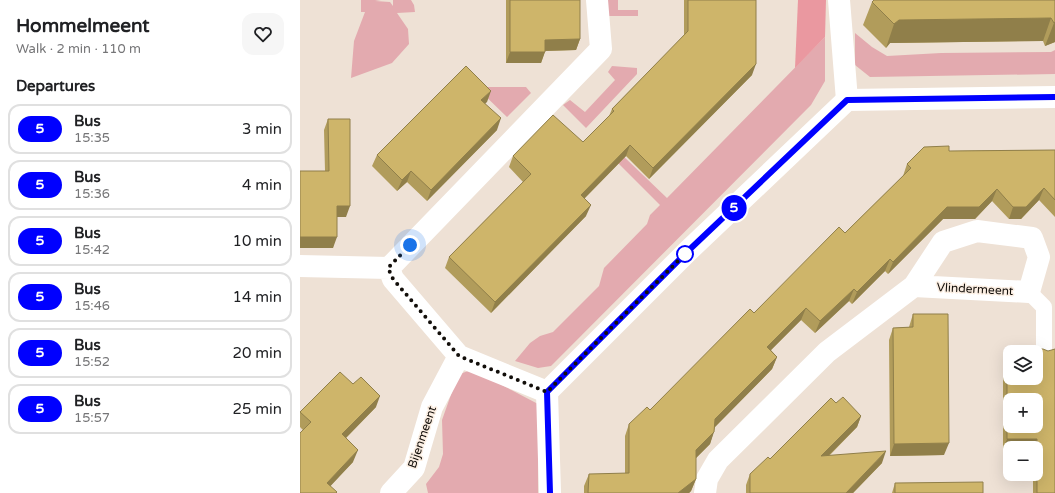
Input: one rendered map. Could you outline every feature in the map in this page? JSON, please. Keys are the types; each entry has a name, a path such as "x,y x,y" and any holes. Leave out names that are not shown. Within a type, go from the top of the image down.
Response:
{"street":[{"path":"300,266 388,268 601,49 597,0"},
{"path":"839,0 847,100"},
{"path":"550,493 547,392 688,251 847,100 1055,97"},
{"name":"Vlindermeent","path":"705,493 707,479 718,460 827,352 914,286 943,242 977,231 1032,238 1039,257 1028,292 914,286"},
{"path":"388,268 393,279 459,356 547,392"},
{"name":"Bijenmeent","path":"391,493 414,468 432,406 459,356"}],"lane":[{"path":"1028,292 1044,307 1044,352"}],"shaded area":[{"path":"361,0 381,0 375,1 390,2 393,6 393,0 411,0 414,5 415,12 397,13 408,29 409,44 392,63 351,78 354,41 365,12 361,12"},
{"path":"603,0 618,0 618,10 638,10 638,16 605,16"},
{"path":"798,0 826,0 825,37 795,68"},
{"path":"855,33 872,47 887,56 941,53 1051,52 1055,50 1055,74 870,77 855,65"},
{"path":"825,37 825,81 811,105 551,366 538,368 515,361 530,343 540,336 553,332 599,286 604,268 647,224 650,215 660,205 595,140 597,131 667,198"},
{"path":"612,66 637,68 637,74 586,128 563,105 570,100 585,112 615,80 608,72"},
{"path":"476,87 526,87 531,93 507,117"},
{"path":"468,371 485,376 538,404 538,493 428,493 426,484 439,467 443,454 442,420 460,374"}],"building":[{"path":"510,0 580,0 580,39 545,40 545,52 510,52"},
{"path":"688,0 756,0 756,64 653,168 630,145 581,195 591,205 495,302 449,257 531,174 513,156 553,115 583,142 614,111 612,109 688,31"},
{"path":"874,0 1055,0 1055,22 1054,23 1051,18 899,20 894,24 872,2"},
{"path":"466,66 491,91 481,100 501,118 431,190 411,171 402,180 377,155"},
{"path":"328,119 350,119 350,206 337,206 337,237 300,237 300,171 329,171"},
{"path":"949,146 949,151 1055,150 1055,200 1044,188 1026,207 1013,207 997,189 979,207 947,207 893,262 890,259 857,292 854,289 820,321 806,308 767,347 777,357 715,419 714,432 696,450 696,479 678,493 588,493 589,474 629,473 629,424 647,407 650,410 750,309 754,313 839,227 845,233 911,168 907,164 924,147"},
{"path":"913,314 948,314 949,443 894,444 893,328 913,327"},
{"path":"1043,349 1048,351 1055,349 1055,493 1037,493 1037,481 1043,481 1043,441 1037,441 1037,439 1007,439 1007,433 1043,433 1043,393 1007,393 1007,385 1043,385"},
{"path":"340,372 353,384 361,377 380,396 342,434 358,450 327,483 337,492 300,493 300,433 311,422 300,412"},
{"path":"843,397 861,416 821,456 886,451 846,493 750,493 750,474 768,457 770,459 831,398 836,403"},
{"path":"983,482 983,493 895,493 895,483"}],"bus line":[{"name":"5","path":"550,493 547,392 688,251 847,100 1055,97"}],"route":[{"path":"410,245 388,268 393,279 459,356 547,392 688,251 685,254"}]}
